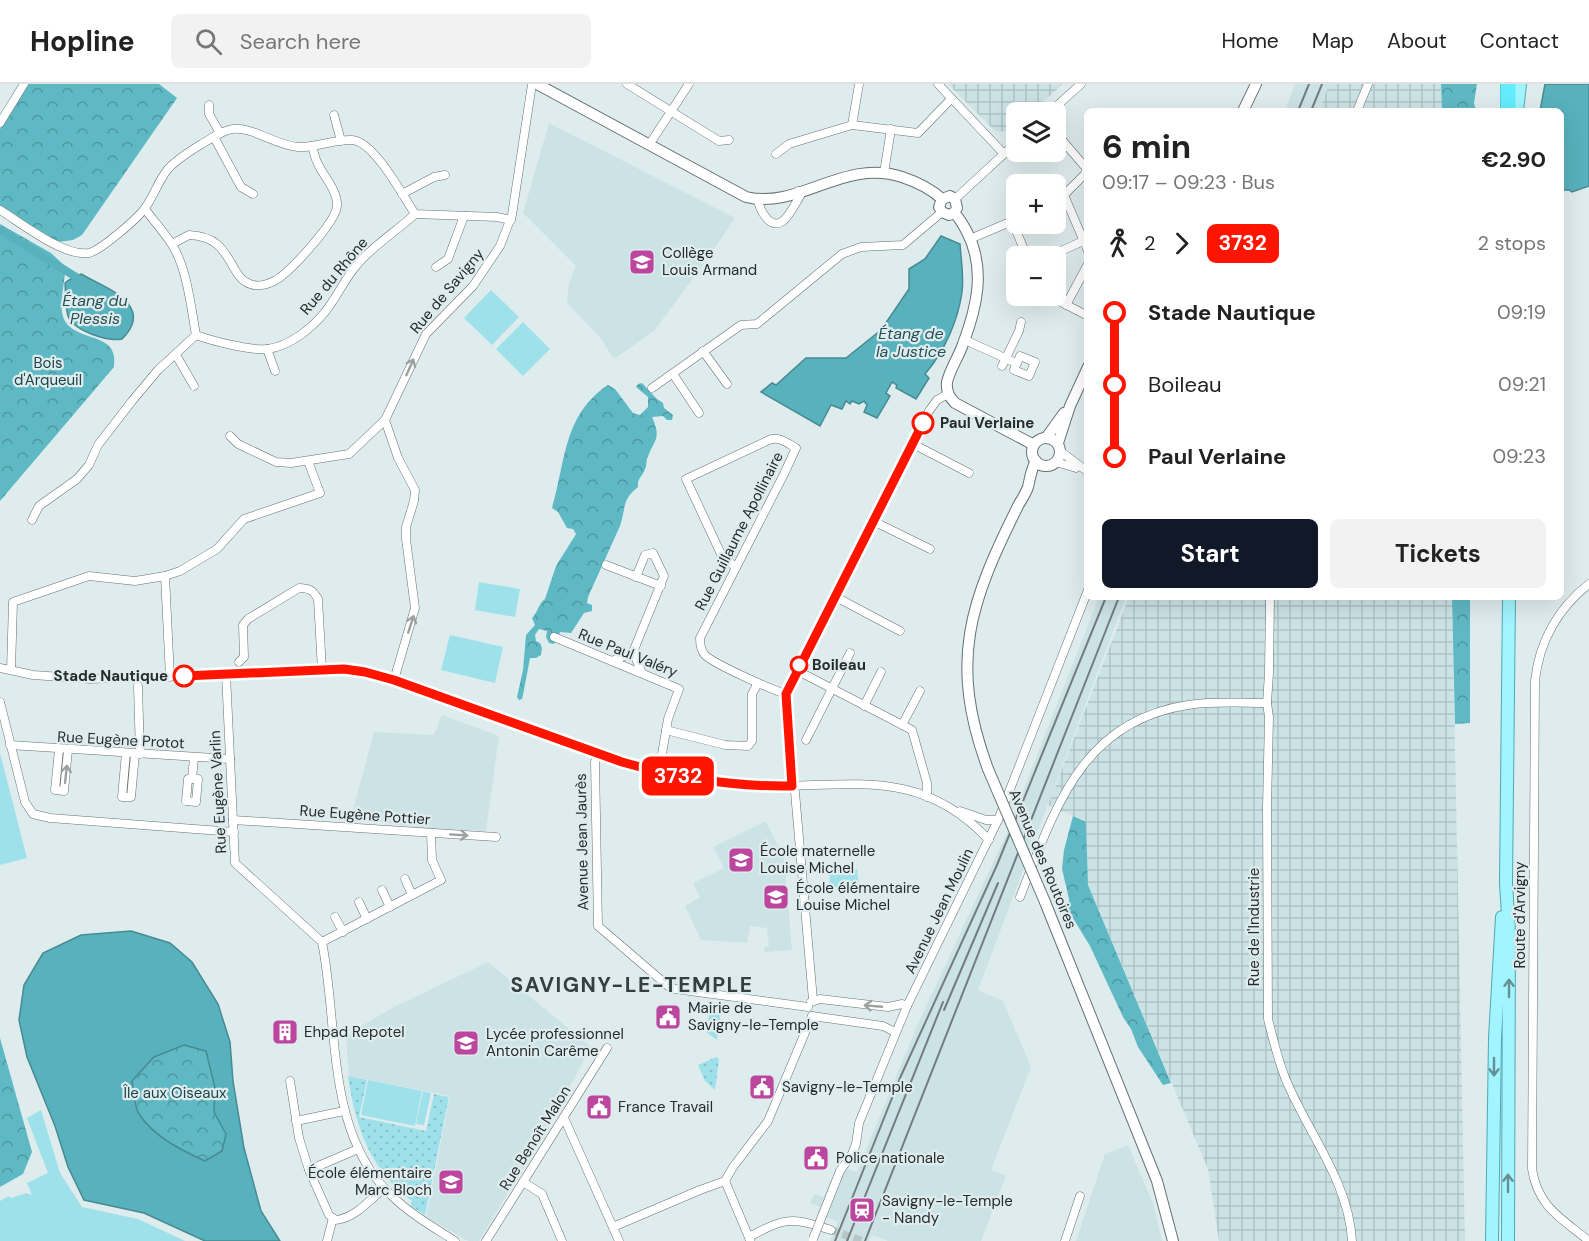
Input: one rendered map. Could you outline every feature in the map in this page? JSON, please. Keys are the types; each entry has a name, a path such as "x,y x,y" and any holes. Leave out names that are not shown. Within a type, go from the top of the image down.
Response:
{"highway":[{"path":"1508,84 1508,108"}],"main road":[{"path":"1517,108 1520,84"},
{"path":"1508,1241 1509,931 1506,883 1509,600"},
{"path":"1492,1241 1494,1038 1506,883"}],"street":[{"path":"0,123 24,84"},
{"name":"Rue de Savigny","path":"385,420 426,334 473,286 500,246 511,220 532,84"},
{"path":"537,84 746,197 779,198 852,174 884,173 923,185 942,199"},
{"path":"627,84 719,141 729,140"},
{"path":"649,145 689,84"},
{"path":"852,124 859,84"},
{"path":"938,84 1004,154 955,199"},
{"path":"1061,102 1082,84"},
{"path":"1244,108 1256,84"},
{"path":"1358,108 1368,84"},
{"path":"776,153 789,144 852,124 918,133 951,99"},
{"path":"209,105 209,114 217,135 241,187 253,194"},
{"path":"334,116 341,141"},
{"path":"0,210 61,247 89,253 102,247 145,209 159,182 181,157 217,135 232,129 242,129 287,146 312,146 351,140 367,145 415,214 497,217 511,220"},
{"path":"884,173 891,129"},
{"path":"1066,145 1084,166"},
{"path":"172,244 189,235 216,243 222,247 239,277 246,282 263,285 275,280 308,250 331,221 337,207 336,196 317,162 312,146"},
{"path":"402,194 434,177 445,175"},
{"path":"1066,249 1083,241 1064,195 1084,175"},
{"path":"758,199 758,205 764,217 771,222 778,223 782,221 800,196 798,191"},
{"path":"954,213 946,214 939,207 942,199 947,196 955,199"},
{"path":"954,213 957,208 955,199"},
{"path":"32,520 39,506 76,479 90,465 98,445 110,428 158,370 196,335 187,287 172,244 145,209"},
{"path":"652,388 741,325 757,324 842,254 861,247 903,246 942,212"},
{"path":"954,213 970,239 976,258 978,288 965,340 948,379 948,394 955,403 1034,445"},
{"name":"Rue du Rhône","path":"196,335 231,344 267,349 290,342 324,313 354,268 371,249 415,214"},
{"path":"436,267 448,259 464,216"},
{"path":"970,239 1006,223"},
{"path":"1084,271 1066,305 1084,314"},
{"path":"1004,362 1021,322"},
{"path":"965,340 1004,362 1016,363"},
{"path":"267,349 275,371"},
{"path":"703,351 727,384"},
{"path":"176,355 194,386"},
{"path":"673,374 699,413"},
{"name":"Avenue des Routoires","path":"1028,488 1053,464 1070,406 1084,376"},
{"path":"895,1032 884,1026 812,1016 808,1011 811,1004 786,694 796,670 933,404 948,394"},
{"name":"Avenue des Routoires","path":"1070,406 1046,438 1034,445 1032,453 1036,461 1028,488 986,575 976,602 969,634 967,661 969,704 988,769 1045,902 1157,1181 1172,1240"},
{"path":"230,436 238,444 276,462 308,461 349,454 385,420 398,458 415,490 406,527 406,539 415,608 394,680"},
{"name":"Rue Guillaume Apollinaire","path":"736,568 721,555 686,479 774,438 796,448 700,642 706,656 758,683 786,694"},
{"path":"1046,438 1084,470"},
{"path":"913,444 969,473"},
{"path":"10,670 13,602 90,576 135,581 180,571 218,549 244,519 320,493 308,461"},
{"path":"1036,461 1042,465 1053,464 1084,470"},
{"path":"873,521 930,549"},
{"path":"612,661 633,652 661,586 664,576 653,554 645,555 636,577"},
{"path":"606,565 661,586"},
{"path":"165,576 170,677"},
{"name":"Route d'Arvigny","path":"1589,584 1569,601 1549,632 1540,656 1535,681 1532,1157 1535,1186 1541,1198 1589,1241"},
{"path":"239,662 244,657 243,625 248,618 299,588 306,588 314,592 318,599 322,670"},
{"path":"834,596 900,631"},
{"name":"Avenue Jean Moulin","path":"813,1240 840,1171 856,1144 859,1123 895,1032 998,820 1084,600"},
{"name":"Rue de l'Industrie","path":"1270,600 1267,703 1269,717 1268,1019 1286,1080 1336,1180 1347,1213 1352,1241"},
{"name":"Rue Paul Valéry","path":"554,638 679,689 668,719 659,772"},
{"path":"633,652 642,673"},
{"path":"806,740 850,653"},
{"path":"0,668 33,675 90,679 322,670 365,672 394,680 597,753 659,772 706,781 758,786 863,783 902,789 955,810 986,820 998,820"},
{"path":"796,670 912,730 927,783 927,797"},
{"path":"864,706 882,672"},
{"name":"Rue Eugène Varlin","path":"226,674 235,863 322,942"},
{"path":"666,730 718,743 748,746 752,741 752,694 758,683"},
{"path":"126,753 122,796 131,797 138,754 138,686"},
{"path":"902,725 920,691"},
{"path":"0,702 25,802 33,814 50,818 234,832"},
{"path":"1020,897 1044,838 1068,788 1078,772 1107,739 1125,726 1142,718 1190,705 1267,703"},
{"name":"Rue Eugène Protot","path":"10,745 58,750 230,759"},
{"path":"58,750 55,790 64,791 68,750"},
{"name":"Avenue Jean Jaurès","path":"597,753 595,762 596,900 598,926 601,930 668,986 675,989 811,1004"},
{"path":"192,779 194,758"},
{"path":"955,810 988,840"},
{"name":"Rue Eugène Pottier","path":"233,820 496,837"},
{"path":"431,833 432,860 441,880 322,942 344,1111 358,1149 373,1175 408,1211 455,1241"},
{"path":"405,879 412,895"},
{"path":"382,890 390,907"},
{"path":"358,902 367,919"},
{"path":"335,916 343,932"},
{"path":"811,1004 888,1007 902,1004 907,1006"},
{"path":"613,1227 725,1181 732,1167 768,1121 812,1016"},
{"name":"Rue Benoît Malon","path":"486,1241 607,1048"},
{"path":"290,1081 299,1138 309,1170 333,1218 327,1241"},
{"path":"296,1121 344,1111"},
{"path":"564,1118 619,1241"},
{"path":"309,1170 358,1149"},
{"path":"725,1181 750,1239 786,1220 799,1220 831,1230"},
{"path":"523,1182 542,1194 562,1241"},
{"path":"333,1218 343,1219 356,1212 384,1188"},
{"path":"1065,1241 1080,1196"}],"shaded area":[{"path":"948,84 1063,84 1043,102 1006,102 1006,132 995,131"},
{"path":"1295,84 1329,84 1319,108 1286,108"},
{"path":"1329,84 1441,84 1442,108 1320,108"},
{"name":"Collège Louis Armand","path":"549,123 735,218 654,331 614,359 599,336 567,303 569,283 576,266 523,213"},
{"path":"491,290 519,317 492,345 464,318"},
{"path":"523,322 550,349 523,376 496,349"},
{"path":"479,582 520,589 515,617 475,610"},
{"path":"1098,600 1125,600 978,990 1003,1001 1031,1067 991,1170 1006,1176 981,1241 888,1241 872,1235 869,1241 830,1241 838,1222 817,1213 820,1207 810,1203 814,1194 824,1197 830,1180 832,1181 839,1166 857,1172 916,1028 1005,837"},
{"path":"1128,600 1452,600 1465,1241 1219,1241 1208,1169 1088,885 1086,822 1048,805"},
{"path":"450,635 503,647 495,683 441,670"},
{"path":"442,715 499,736 486,831 423,828 351,818 374,732 434,735"},
{"path":"0,753 27,858 0,865"},
{"path":"766,821 778,846 783,846 792,950 764,952 765,947 769,946 767,928 750,926 747,943 701,940 685,906 700,897 693,883 724,868 713,847"},
{"path":"857,869 859,886 830,888 829,871"},
{"name":"Lycée professionnel Antonin Carême","path":"488,962 591,1047 553,1118 479,1241 468,1241 426,1217 450,1096 349,1076 346,1039 360,1027 392,1008"},
{"path":"710,1007 721,1008 717,1040 707,1033"},
{"path":"716,1057 719,1059 715,1090 705,1081 698,1065"},
{"path":"348,1076 367,1080 359,1117 426,1131 434,1094 449,1097 425,1215 411,1206 412,1201 397,1189 375,1161 360,1129"},
{"path":"368,1080 422,1091 415,1126 361,1115"},
{"path":"423,1091 431,1093 424,1125 416,1124"},
{"path":"41,1110 60,1173 82,1207 138,1219 185,1241 0,1241 0,1201 9,1196 11,1198 26,1193 32,1195 27,1183 48,1173 27,1118"},
{"path":"1128,1145 1153,1203 1162,1241 1076,1241 1105,1154"}],"green space":[{"path":"28,84 159,84 177,98 82,235 73,240 58,242 0,207 0,129"},
{"path":"1441,84 1477,84 1475,108 1442,108"},
{"name":"Bois d'Arqueuil","path":"0,224 51,253 65,266 62,309 65,321 76,331 110,347 114,355 114,367 0,501"},
{"path":"642,383 673,415 672,420 667,420 663,416 652,417 656,439 647,459 646,468 638,481 638,487 627,500 620,526 588,597 587,603 592,605 592,611 584,613 571,633 560,632 557,641 553,644 549,643 546,637 547,631 539,629 535,635 536,641 542,648 541,655 530,658 522,699 519,700 517,697 523,670 526,635 535,625 532,618 545,599 556,566 576,534 573,529 567,528 558,512 552,508 568,440 582,410 608,385 615,389 633,413 640,415 648,407 648,397 636,387"},
{"path":"1452,600 1470,600 1470,723 1455,724"},
{"path":"1073,816 1086,822 1088,885 1171,1083 1163,1085 1138,1047 1090,946 1068,910 1069,899 1062,869 1064,850"},
{"path":"0,1038 32,1152 23,1174 0,1187"},
{"name":"Île aux Oiseaux","path":"184,1045 206,1051 215,1088 214,1112 226,1134 222,1151 205,1161 152,1130 139,1114 135,1102 132,1081 154,1057"}],"water":[{"path":"1545,84 1589,84 1589,186 1572,192 1564,190 1564,108 1541,108"},
{"name":"Étang de la Justice","path":"941,236 960,244 962,292 949,336 925,374 929,378 916,399 896,388 897,385 892,382 886,393 890,396 877,418 864,412 867,405 864,401 859,404 852,401 850,404 846,401 842,409 831,405 820,426 761,392 772,383 776,385 806,358 846,358 881,330 909,289 909,269 925,259"},
{"name":"Étang du Plessis","path":"81,274 114,292 131,307 133,316 131,327 122,339 108,339 92,334 71,321 66,304 65,283"},
{"path":"131,931 170,943 192,962 218,1004 230,1042 233,1081 244,1148 261,1211 280,1241 205,1241 144,1213 84,1200 68,1167 55,1126 27,1057 19,1020 24,985 43,953 81,935","holes":["184,1045 206,1051 215,1088 214,1112 226,1134 222,1151 205,1161 152,1130 136,1107 132,1081 154,1057"]}],"waterway":[{"path":"0,230 76,277"}],"tunnel":[{"path":"831,1230 862,1241"}],"railway":[{"path":"1299,108 1309,84"},
{"path":"1312,108 1322,84"},
{"path":"835,1241 900,1078 997,865 1105,600"},
{"path":"865,1241 1118,600"},
{"path":"944,1010 998,883"},
{"path":"847,1241 943,1002"}],"bus line":[{"name":"3732","path":"184,676 344,669 365,672 394,680 622,762 706,781 758,786 792,786 785,701 789,685 923,423"}],"place":[{"name":"Collège Louis Armand","path":"642,262"},
{"name":"Paul Verlaine","path":"923,423"},
{"name":"Boileau","path":"799,665"},
{"name":"Stade Nautique","path":"184,676"},
{"name":"École maternelle Louise Michel","path":"741,860"},
{"name":"École élémentaire Louise Michel","path":"776,897"},
{"name":"Mairie de Savigny-le-Temple","path":"668,1017"},
{"name":"Ehpad Repotel","path":"285,1032"},
{"name":"Lycée professionnel Antonin Carême","path":"466,1043"},
{"name":"Savigny-le-Temple","path":"762,1087"},
{"name":"France Travail","path":"599,1107"},
{"name":"Police nationale","path":"816,1158"},
{"name":"École élémentaire Marc Bloch","path":"451,1182"},
{"name":"Savigny-le-Temple - Nandy","path":"862,1210"}],"district":[{"name":"SAVIGNY-LE-TEMPLE","path":"632,985"}]}
